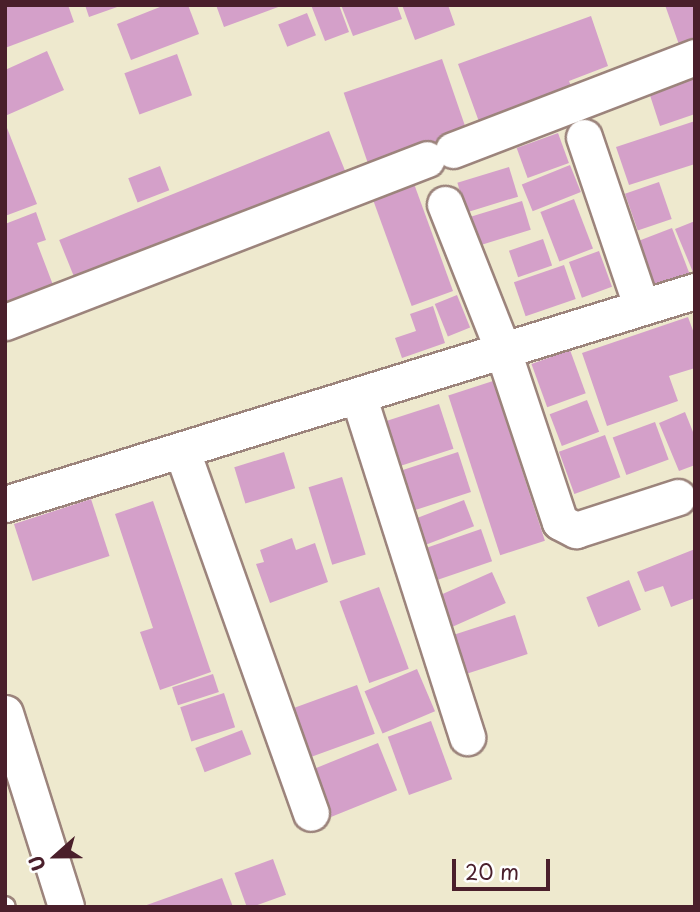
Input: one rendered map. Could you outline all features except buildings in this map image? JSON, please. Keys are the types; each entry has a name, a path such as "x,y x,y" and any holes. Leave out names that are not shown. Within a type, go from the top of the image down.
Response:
{"street":[{"path":"5,322 695,57"},
{"path":"584,137 641,305"},
{"path":"445,204 502,348 556,515 565,528 576,530 678,497"},
{"path":"5,504 359,398 502,348 695,291"},
{"path":"359,398 467,737"},
{"path":"182,451 311,813"},
{"path":"5,713 12,757 66,907"}]}
